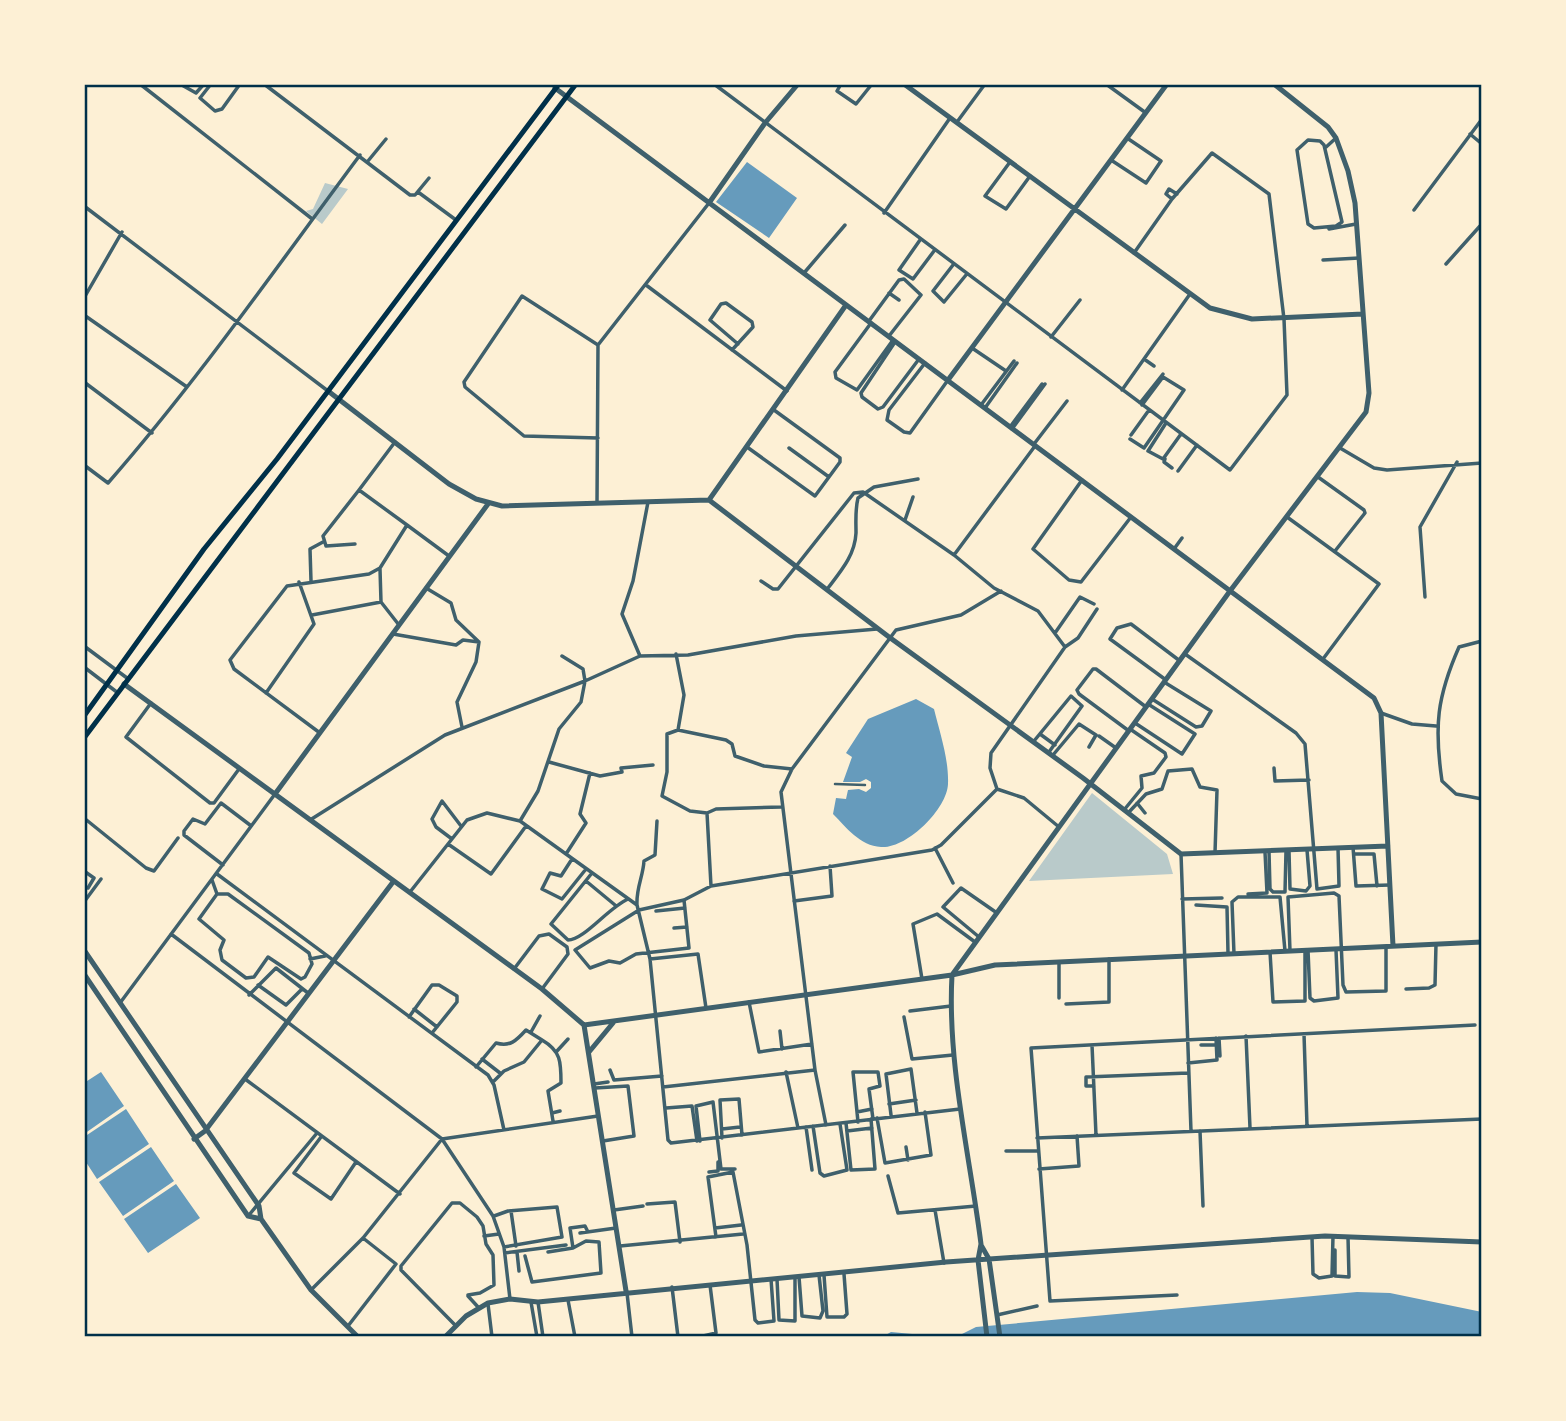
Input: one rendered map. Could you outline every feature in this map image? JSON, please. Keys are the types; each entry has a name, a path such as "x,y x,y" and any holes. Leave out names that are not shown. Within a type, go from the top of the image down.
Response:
{"main road":[{"path":"84,738 576,84"},
{"path":"84,716 204,549 328,391 555,85"},
{"path":"449,230 459,239"},
{"path":"204,549 217,558"}],"street":[{"path":"139,84 311,218"},
{"path":"180,84 192,93 204,84"},
{"path":"211,84 200,101 215,111 222,109 240,84"},
{"path":"264,84 410,195 418,191 429,178"},
{"path":"714,84 1230,470 1284,400 1287,390 1284,319 1271,202 1263,187 1212,153 1172,199 1134,253"},
{"path":"597,503 598,345 709,203 765,123 798,84"},
{"path":"841,84 837,91 856,104 872,84"},
{"path":"905,84 1210,307 1236,317 1284,319 1363,314"},
{"path":"957,122 985,84"},
{"path":"1106,84 1146,113"},
{"path":"922,361 889,410 887,420 904,432 910,433 1167,84"},
{"path":"987,1337 978,1260 981,1244 955,1055 951,1006 952,975 1230,591 1362,421 1368,402 1359,258 1348,170 1336,138 1318,117 1274,84"},
{"path":"555,85 566,96 1374,698 1381,713 1390,885 1388,983 1384,992 1346,992 1339,949"},
{"path":"884,213 950,118"},
{"path":"1414,211 1482,119"},
{"path":"1470,134 1482,144"},
{"path":"1111,160 1146,183 1161,162 1128,138"},
{"path":"1325,148 1336,138"},
{"path":"368,161 386,139"},
{"path":"1308,140 1320,141 1325,148 1342,222 1336,226 1314,229 1308,224 1306,215 1297,150 1308,140"},
{"path":"84,466 108,483 152,433 360,155"},
{"path":"1010,162 985,194 995,202 1006,209 1030,176"},
{"path":"1172,199 1166,194 1169,189 1177,194"},
{"path":"418,191 456,220"},
{"path":"84,206 122,232 449,484 488,503 502,506 709,500 828,588 878,629 1091,783 1181,854 1338,848 1353,850 1374,854 1377,886"},
{"path":"804,273 845,225"},
{"path":"1329,229 1356,225"},
{"path":"1446,264 1481,226"},
{"path":"84,298 122,232"},
{"path":"920,240 899,270 913,279 935,251"},
{"path":"915,279 935,251"},
{"path":"1323,260 1359,258"},
{"path":"953,265 933,291 944,302 966,275"},
{"path":"904,279 922,295 857,390 851,390 836,378 835,372 889,293 899,280 904,279"},
{"path":"646,285 787,391"},
{"path":"889,293 900,300"},
{"path":"1122,390 1190,294"},
{"path":"598,345 523,295 464,382 465,387 524,436 598,438"},
{"path":"1051,338 1080,300"},
{"path":"732,350 738,344 753,327 751,321 726,303 721,304 710,320 738,344"},
{"path":"709,500 846,305"},
{"path":"84,315 187,387"},
{"path":"893,339 861,393 862,397 878,409 883,407 922,361"},
{"path":"972,348 1006,371"},
{"path":"1144,359 1154,366"},
{"path":"1015,362 983,407 1006,371 1015,362"},
{"path":"1141,404 1163,374"},
{"path":"1141,404 1163,377 1184,390 1148,451 1163,459 1182,434"},
{"path":"84,382 152,433"},
{"path":"1011,428 1043,384"},
{"path":"954,555 1067,401"},
{"path":"747,447 812,495 815,496 829,477 840,458 774,410"},
{"path":"1149,410 1131,437 1144,448 1165,422"},
{"path":"1172,468 1164,461 1182,434"},
{"path":"323,542 323,536 395,442"},
{"path":"1178,471 1197,445"},
{"path":"789,448 829,477"},
{"path":"1340,448 1374,468 1387,470 1457,462 1482,463"},
{"path":"1425,597 1420,527 1457,462"},
{"path":"1318,477 1364,510 1363,517 1335,551"},
{"path":"828,588 851,557 856,534 855,511 858,498 874,487 918,479"},
{"path":"1082,480 1032,549 1069,580 1081,582 1131,517"},
{"path":"359,490 449,556"},
{"path":"761,581 773,589 779,589 854,493 866,493 1001,591 1038,611 1065,647"},
{"path":"905,520 913,497"},
{"path":"640,656 622,614 633,581 648,502"},
{"path":"119,1004 488,503"},
{"path":"1287,517 1379,584 1323,659"},
{"path":"320,733 233,669 230,660 288,586 299,582 369,574 380,568 407,525"},
{"path":"1174,549 1182,538"},
{"path":"323,542 330,547 355,544"},
{"path":"311,581 310,549 323,542"},
{"path":"380,568 381,602 399,625"},
{"path":"267,693 314,624 299,582"},
{"path":"426,587 451,603 456,620 479,642"},
{"path":"826,1125 815,1070 781,792 792,769 896,630 961,615 1001,591"},
{"path":"997,789 990,768 991,753 1065,647 1078,638 1096,606 1080,597 1055,633"},
{"path":"312,615 381,602"},
{"path":"1149,703 1196,727 1202,726 1211,711 1165,681 1110,639 1118,628 1131,624 1180,661"},
{"path":"310,820 463,727 585,681 640,656 714,651 796,636 878,629"},
{"path":"393,634 456,645 463,640 479,642"},
{"path":"1482,641 1459,647 1444,680 1436,726 1441,781 1456,794 1482,799"},
{"path":"463,727 457,702 477,662 479,642"},
{"path":"84,646 151,702 409,894 542,989 584,1025 632,1337"},
{"path":"676,654 684,695 678,730"},
{"path":"1185,654 1297,733 1307,750 1311,850 1310,886 1306,891 1290,889 1287,851"},
{"path":"520,821 538,791 559,729 581,702 585,681 583,669 562,656"},
{"path":"84,667 118,693"},
{"path":"1126,811 1142,788 1141,776 1154,773 1166,757 1165,753 1079,694 1077,690 1093,669 1195,734 1182,754 1135,723"},
{"path":"1034,741 1071,696 1082,706 1051,754"},
{"path":"151,702 128,733 128,740 210,803 214,803 240,767"},
{"path":"1381,713 1412,724 1436,726"},
{"path":"1051,754 1079,724 1096,735 1088,747"},
{"path":"781,807 716,809 707,813 690,811 662,796 667,772 667,734 678,730 726,740 732,744 734,756 764,766 792,769"},
{"path":"1040,733 1055,745"},
{"path":"1099,736 1116,748"},
{"path":"549,762 600,776 622,772 621,768 653,765"},
{"path":"1275,768 1275,781 1309,780"},
{"path":"1126,811 1146,794 1162,789 1168,771 1192,769 1200,786 1217,790 1215,853"},
{"path":"566,854 586,823 580,814 590,773"},
{"path":"835,784 865,785"},
{"path":"997,789 1024,798 1059,827"},
{"path":"684,900 689,948 649,953 590,968 575,950 638,908 684,900 711,886 935,848 997,789"},
{"path":"452,839 436,827 432,819 439,803 442,801 461,827"},
{"path":"223,865 184,835 184,831 193,819 205,824 221,803 251,825"},
{"path":"1137,803 1145,813"},
{"path":"409,894 469,818 487,813 520,821 638,908"},
{"path":"707,813 711,886"},
{"path":"84,818 146,868 154,870 178,838"},
{"path":"657,821 655,855 644,861 643,873 638,882 638,908 650,959 668,1140 671,1143 961,1109"},
{"path":"448,844 491,874 526,826"},
{"path":"1353,850 1388,846"},
{"path":"935,848 953,883"},
{"path":"1311,850 1315,888 1335,889 1340,884 1338,848"},
{"path":"1353,850 1356,886 1390,885"},
{"path":"1267,852 1270,889 1273,892 1285,892 1287,851"},
{"path":"1248,894 1267,892 1267,852"},
{"path":"1181,854 1191,1131"},
{"path":"572,859 561,876 550,873 542,889 562,899 586,869"},
{"path":"794,901 832,896 830,866"},
{"path":"84,870 93,878 88,888 84,887"},
{"path":"592,873 551,923 552,927 568,940 575,940 615,905 628,899"},
{"path":"217,874 493,1082 504,1130"},
{"path":"84,902 101,879"},
{"path":"212,880 217,894"},
{"path":"586,881 615,905"},
{"path":"194,1139 205,1131 393,882"},
{"path":"978,940 943,907 961,888 997,913"},
{"path":"1288,951 1288,897 1334,893 1339,896 1338,998 1335,1001 1310,1000 1307,950"},
{"path":"217,894 228,894 309,953 312,964 308,974 301,979 268,957 254,977 246,978 222,960 222,936 199,919 217,894"},
{"path":"1231,954 1232,902 1238,897 1280,897 1288,951"},
{"path":"1182,899 1222,898"},
{"path":"1196,905 1227,907 1231,954"},
{"path":"656,911 685,908"},
{"path":"922,979 913,924 937,914 978,940"},
{"path":"674,928 687,927"},
{"path":"171,934 442,1139 493,1216 504,1247 510,1299"},
{"path":"514,969 539,936 549,934 567,947 568,954 542,989"},
{"path":"584,1025 952,975 995,965 1482,942"},
{"path":"1406,989 1436,985 1436,944"},
{"path":"84,950 205,1131 259,1206 261,1219 311,1290 358,1337"},
{"path":"1270,952 1273,1002 1305,1001 1307,950"},
{"path":"650,959 698,954 706,1008"},
{"path":"310,958 327,956"},
{"path":"1066,1004 1109,1003 1109,959"},
{"path":"1059,962 1059,998"},
{"path":"249,995 276,968 308,993"},
{"path":"84,974 248,1216 261,1219"},
{"path":"409,1017 435,984 457,996 457,1002 432,1034"},
{"path":"258,985 286,1005 302,988"},
{"path":"749,1002 757,1050 812,1044"},
{"path":"910,1011 951,1006"},
{"path":"414,1010 437,1027"},
{"path":"531,1032 540,1016"},
{"path":"904,1017 912,1059 955,1055"},
{"path":"589,1052 614,1022"},
{"path":"1177,1295 1050,1301 1044,1255 1031,1048 1475,1025"},
{"path":"476,1067 496,1043 506,1045 514,1042 526,1030 531,1032 557,1051 561,1083 548,1091 553,1121"},
{"path":"780,1031 782,1049"},
{"path":"1304,1034 1307,1126"},
{"path":"1246,1036 1250,1128"},
{"path":"1188,1063 1216,1061 1217,1038"},
{"path":"1217,1038 1220,1056"},
{"path":"557,1051 568,1039"},
{"path":"493,1082 500,1074 517,1068 542,1040"},
{"path":"1093,1045 1097,1135"},
{"path":"1201,1045 1216,1045"},
{"path":"1240,1055 1246,1054"},
{"path":"482,1059 500,1074"},
{"path":"610,1070 614,1080 662,1076"},
{"path":"663,1087 815,1070"},
{"path":"858,1122 852,1074 876,1070 881,1084 869,1089 883,1161 908,1160 931,1155 925,1112"},
{"path":"891,1116 886,1074 899,1070 912,1071 917,1113"},
{"path":"786,1072 798,1128"},
{"path":"1094,1086 1086,1086 1086,1077 1188,1073"},
{"path":"244,1079 400,1194"},
{"path":"595,1086 608,1082"},
{"path":"595,1086 628,1086 634,1136 601,1142"},
{"path":"709,1172 718,1170 718,1138 722,1129 719,1102 738,1098 742,1135"},
{"path":"889,1104 916,1100"},
{"path":"698,1141 697,1104 715,1104 721,1169 735,1169"},
{"path":"666,1108 693,1108 698,1141"},
{"path":"857,1112 872,1109"},
{"path":"552,1113 559,1111"},
{"path":"311,1290 363,1238 442,1139 598,1116"},
{"path":"843,1124 847,1131 851,1170 875,1169 872,1128 874,1119"},
{"path":"1037,1138 1482,1119"},
{"path":"813,1126 820,1173 824,1176 847,1170 843,1124"},
{"path":"722,1129 741,1127"},
{"path":"806,1127 812,1170"},
{"path":"847,1131 872,1128"},
{"path":"1199,1131 1203,1206"},
{"path":"248,1216 319,1135"},
{"path":"319,1135 295,1173 331,1199 356,1162"},
{"path":"1039,1169 1078,1167 1077,1136"},
{"path":"906,1147 908,1160"},
{"path":"1006,1152 1038,1151"},
{"path":"716,1237 708,1177 735,1173 752,1282 755,1320 766,1323 774,1321 774,1279"},
{"path":"888,1176 898,1213 976,1206"},
{"path":"614,1210 675,1202 680,1242"},
{"path":"456,1326 401,1270 401,1266 452,1203 460,1203 477,1217 493,1255 496,1279 489,1288 467,1294 478,1307"},
{"path":"493,1216 555,1205 562,1237 504,1247"},
{"path":"936,1210 943,1263"},
{"path":"511,1211 516,1246"},
{"path":"715,1228 741,1225"},
{"path":"573,1248 570,1228 585,1226 588,1232"},
{"path":"580,1233 616,1228"},
{"path":"484,1237 500,1234"},
{"path":"620,1247 743,1234"},
{"path":"1312,1237 1313,1274 1319,1278 1332,1276 1334,1236"},
{"path":"1334,1236 1336,1277 1350,1276 1348,1237"},
{"path":"446,1337 478,1307 510,1299 534,1302 626,1291 844,1274 989,1259 1312,1237 1482,1242"},
{"path":"346,1327 396,1265 363,1238"},
{"path":"525,1256 532,1282 601,1273 600,1242 586,1241 573,1248 548,1252"},
{"path":"981,1244 989,1259 1000,1337"},
{"path":"505,1254 566,1245"},
{"path":"517,1252 519,1270"},
{"path":"822,1275 827,1317 844,1317 847,1314 844,1274"},
{"path":"797,1278 802,1316 804,1319 820,1318 823,1311 822,1275"},
{"path":"774,1279 779,1320 796,1321 797,1278"},
{"path":"699,1337 716,1333 710,1284"},
{"path":"672,1287 678,1337"},
{"path":"568,1298 575,1337"},
{"path":"534,1302 537,1337"},
{"path":"534,1302 543,1337"},
{"path":"488,1303 492,1337"},
{"path":"997,1317 1037,1306"}],"shaded area":[{"path":"325,183 348,189 322,224 306,211 313,209"},
{"path":"1092,793 1167,854 1173,874 1029,881"}],"water":[{"path":"747,162 797,198 769,238 716,202"},
{"path":"916,699 934,709 947,766 946,794 933,815 913,835 891,846 873,846 854,835 833,814 836,798 846,799 848,790 859,789 866,792 871,788 871,782 866,779 860,782 843,782 852,757 846,753 868,719"},
{"path":"101,1072 124,1106 84,1134 84,1083"},
{"path":"126,1109 149,1144 97,1179 84,1159 84,1137"},
{"path":"151,1147 174,1181 123,1216 99,1182"},
{"path":"176,1184 200,1218 148,1253 124,1219"},
{"path":"1357,1292 1390,1293 1482,1312 1482,1337 956,1337 976,1327"}],"waterway":[{"path":"884,1337 891,1333 933,1337"}]}
